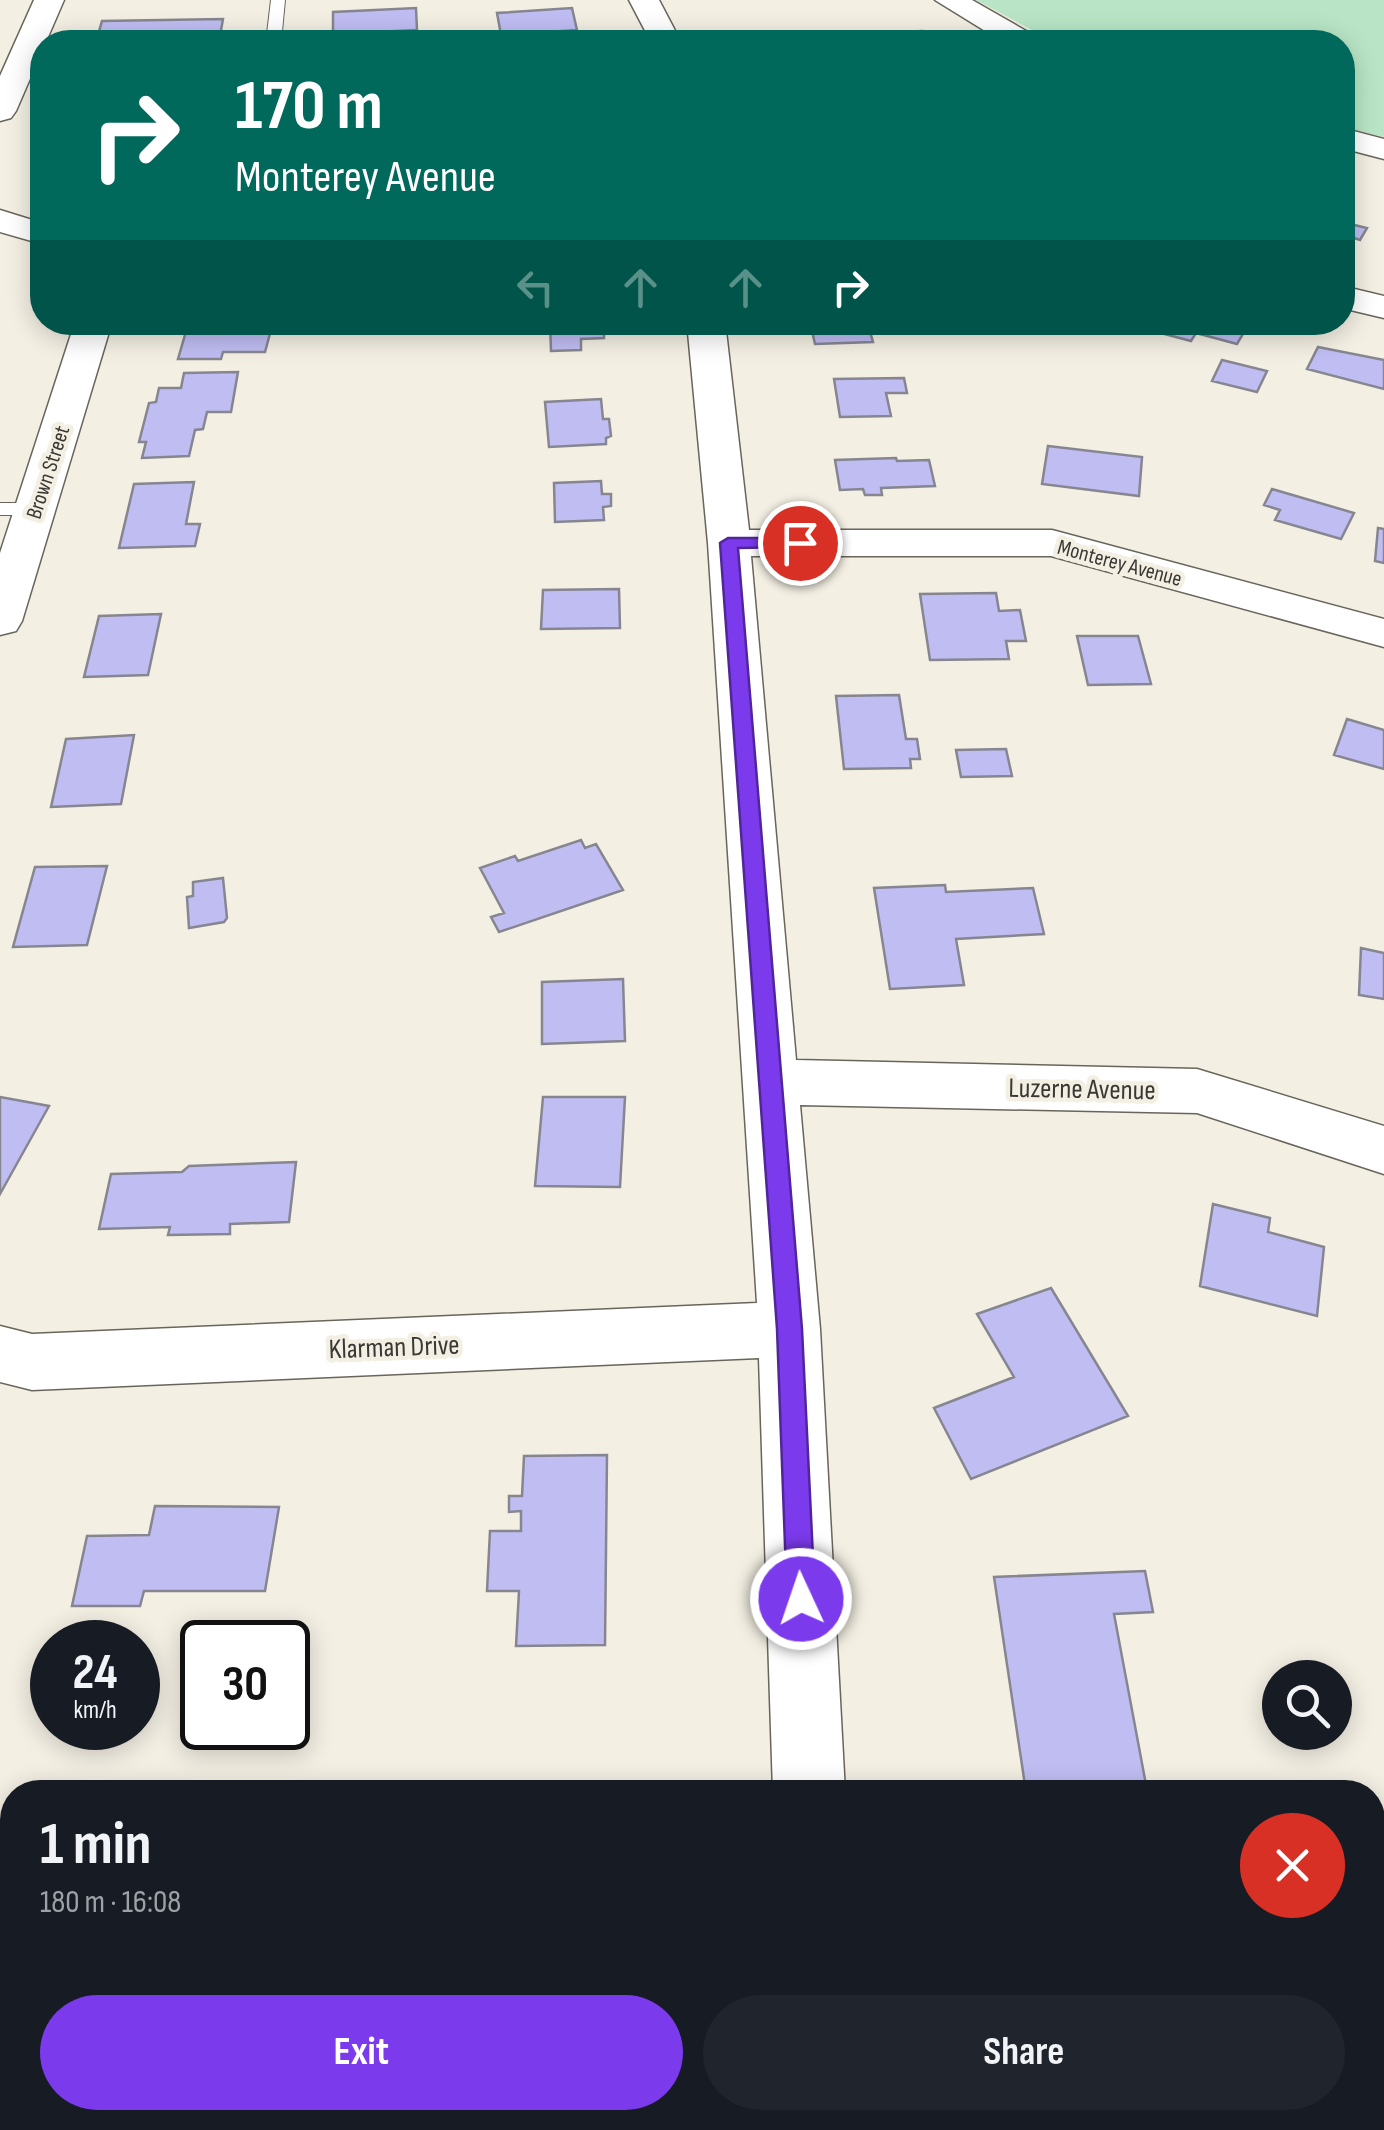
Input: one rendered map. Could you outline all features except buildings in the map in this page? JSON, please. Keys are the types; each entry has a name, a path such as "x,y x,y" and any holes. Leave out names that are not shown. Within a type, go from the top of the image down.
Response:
{"street":[{"path":"36,30 49,0"},
{"path":"644,0 660,30"},
{"path":"950,0 996,30"},
{"path":"0,111 30,43"},
{"path":"1355,141 1384,149"},
{"path":"0,220 30,230"},
{"path":"1355,300 1384,307"},
{"name":"Brown Street","path":"0,621 18,509 89,335"},
{"path":"707,335 728,543 789,1329 808,1780"},
{"name":"Monterey Avenue","path":"728,543 1052,543 1384,634"},
{"name":"Luzerne Avenue","path":"771,1082 1197,1091 1384,1150"},
{"name":"Klarman Drive","path":"0,1354 32,1362 789,1329"}],"lane":[{"path":"275,30 278,0"}],"green space":[{"path":"976,0 1384,0 1384,137 1355,130 1355,30 1032,30"}],"route":[{"path":"800,543 728,543 789,1329 801,1599"}]}
